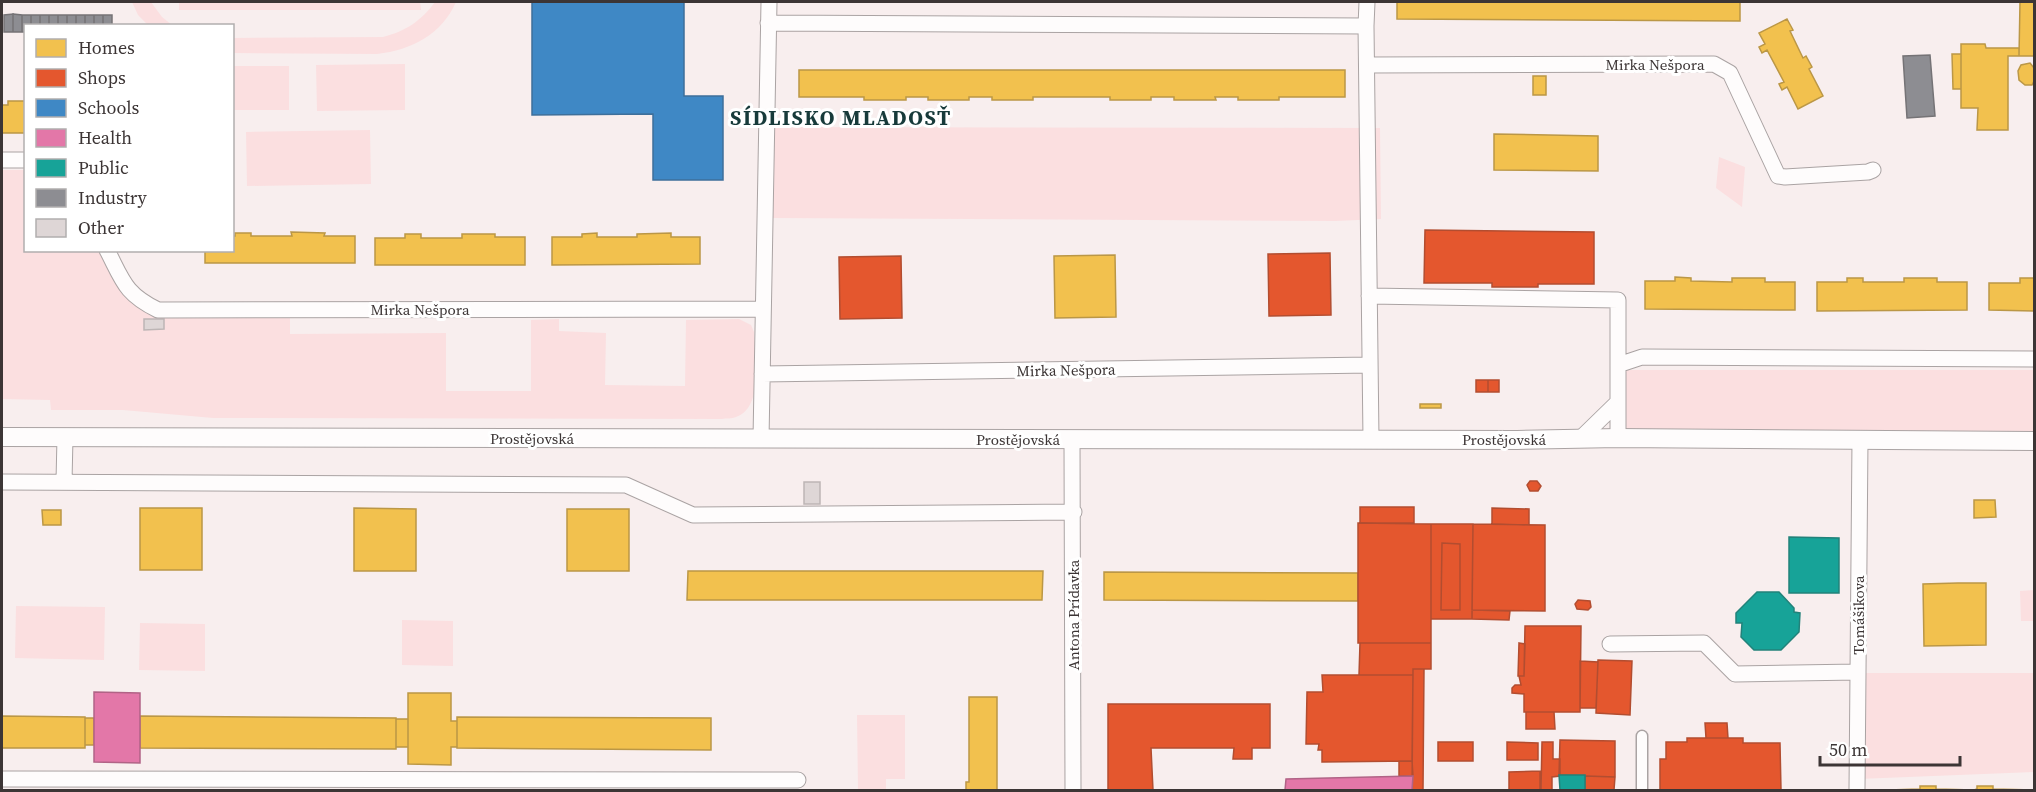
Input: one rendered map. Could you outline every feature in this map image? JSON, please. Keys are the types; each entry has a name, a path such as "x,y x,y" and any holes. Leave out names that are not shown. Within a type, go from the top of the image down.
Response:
{"street":[{"path":"761,439 769,2"},
{"path":"1367,2 1371,439"},
{"path":"768,23 1366,26"},
{"name":"Mirka Nešpora","path":"1367,65 1714,64 1730,73 1778,176 1834,175 1873,170"},
{"path":"2,160 24,160"},
{"name":"Mirka Nešpora","path":"108,252 128,290 144,303 158,309 764,309"},
{"path":"1369,296 1618,300 1618,438"},
{"path":"1618,365 1642,357 2034,359"},
{"name":"Mirka Nešpora","path":"762,374 1370,365"},
{"path":"1581,438 1618,402"},
{"name":"Prostějovská","path":"2,437 1618,438 2034,441"},
{"path":"64,482 65,437"},
{"name":"Antona Prídavka","path":"1072,439 1073,790"},
{"name":"Tomášikova","path":"1857,790 1860,440"},
{"path":"2,482 626,485 693,515 1074,512"},
{"path":"1610,644 1704,643 1735,674 1858,672"},
{"path":"1641,736 1642,790"},
{"path":"2,779 753,785 798,780"}],"shaded area":[{"path":"132,2 151,2 162,17 171,24 147,24 138,15"},
{"path":"179,2 420,2 421,10 179,10"},
{"path":"435,2 456,2 443,23 434,31 414,44 390,52 377,54 234,53 234,38 383,37 399,32 424,15"},
{"path":"405,64 405,110 317,111 316,65"},
{"path":"234,66 289,66 289,110 234,110"},
{"path":"770,127 1380,128 1381,219 1335,221 773,218"},
{"path":"370,130 371,184 247,186 246,132"},
{"path":"1719,157 1745,167 1742,207 1716,188"},
{"path":"2,170 24,170 24,252 105,252 122,287 164,315 290,318 290,334 446,333 446,391 531,391 531,320 559,319 559,331 606,333 605,385 685,386 686,320 739,319 751,325 754,332 756,380 754,392 745,412 734,418 213,418 123,410 51,410 50,400 2,399"},
{"path":"1621,370 2034,370 2034,441 1625,442"},
{"path":"2034,590 2034,621 2021,621 2020,591"},
{"path":"16,606 105,607 104,660 15,658"},
{"path":"402,620 453,621 453,666 402,665"},
{"path":"140,623 205,624 205,671 139,670"},
{"path":"1859,673 2034,673 2034,772 1858,779"},
{"path":"857,715 905,715 905,779 886,779 886,790 858,790"}],"building: Homes":[{"path":"1397,2 1740,2 1740,21 1397,19"},
{"path":"2020,2 2034,2 2034,56 2019,56"},
{"path":"1787,19 1793,30 1790,31 1803,58 1806,56 1812,67 1809,69 1823,96 1798,109 1787,87 1782,90 1779,84 1784,82 1767,50 1762,53 1759,47 1765,44 1759,33"},
{"path":"1961,44 1985,44 1986,48 2019,48 2019,56 2008,56 2008,130 1977,130 1978,108 1961,108"},
{"path":"1952,54 1961,54 1961,89 1953,89"},
{"path":"2030,63 2034,68 2034,81 2032,85 2025,85 2019,80 2018,71 2021,65"},
{"path":"799,70 1345,70 1345,97 1279,97 1279,100 1238,100 1238,97 1215,97 1216,100 1174,100 1174,97 1151,97 1151,100 1110,100 1110,97 1033,97 1033,100 992,100 992,97 969,97 969,100 928,100 928,97 906,97 906,100 864,100 864,97 799,97"},
{"path":"1533,76 1546,76 1546,95 1533,95"},
{"path":"8,101 24,101 24,133 2,133 2,105 8,105"},
{"path":"1494,134 1598,136 1598,171 1494,170"},
{"path":"291,232 325,233 324,236 355,236 355,263 205,263 205,252 234,252 235,233 251,233 251,236 292,236"},
{"path":"597,233 597,237 637,237 637,234 671,233 671,237 700,237 700,264 552,265 552,237 582,237 582,234"},
{"path":"405,234 421,234 421,238 462,238 462,234 525,237 525,265 375,265 375,238 405,238"},
{"path":"1115,255 1116,317 1055,318 1054,256"},
{"path":"1675,277 1691,278 1691,281 1732,282 1732,278 1765,278 1765,282 1795,282 1795,310 1645,309 1645,281 1675,281"},
{"path":"1847,278 1863,278 1863,282 1904,282 1904,278 1937,278 1937,282 1967,282 1967,310 1817,311 1817,282 1847,282"},
{"path":"2020,278 2034,278 2034,311 1989,310 1989,283 2020,283"},
{"path":"1420,404 1441,404 1441,408 1420,408"},
{"path":"1974,500 1995,500 1996,517 1974,518"},
{"path":"140,508 202,508 202,570 140,570"},
{"path":"354,508 416,509 416,571 354,571"},
{"path":"567,509 629,509 629,571 567,571"},
{"path":"42,510 61,510 61,525 43,525"},
{"path":"688,571 1043,571 1042,600 687,600"},
{"path":"1104,572 1358,573 1358,601 1104,600"},
{"path":"1986,583 1986,645 1924,646 1923,584"},
{"path":"408,693 451,693 451,721 457,721 457,747 451,747 451,765 408,764"},
{"path":"969,697 997,697 997,790 966,790 966,782 969,782"},
{"path":"2,716 85,717 85,748 2,748"},
{"path":"140,716 396,718 396,749 140,748"},
{"path":"457,717 711,718 711,750 457,748"},
{"path":"85,718 94,718 94,745 85,745"},
{"path":"396,719 408,719 408,747 396,747"},
{"path":"1920,786 1936,786 1936,789 1974,790 1888,790 1920,789"},
{"path":"1977,786 1993,786 1993,789 2034,790 1974,790"}],"building: Shops":[{"path":"1425,230 1594,232 1594,284 1492,287 1492,283 1424,283"},
{"path":"1330,253 1331,315 1269,316 1268,254"},
{"path":"901,256 902,318 840,319 839,257"},
{"path":"1476,380 1488,380 1488,392 1476,392"},
{"path":"1488,380 1499,380 1499,392 1488,392"},
{"path":"1530,481 1537,481 1541,486 1538,491 1530,491 1527,485"},
{"path":"1360,507 1414,507 1414,523 1360,523"},
{"path":"1492,508 1529,509 1529,525 1492,524"},
{"path":"1358,523 1431,524 1431,643 1358,643"},
{"path":"1431,524 1473,524 1472,619 1431,619"},
{"path":"1473,524 1545,525 1545,611 1472,610"},
{"path":"1442,543 1460,544 1460,610 1441,610"},
{"path":"1578,600 1590,601 1591,607 1588,610 1577,609 1575,604"},
{"path":"1472,610 1510,611 1509,620 1472,619"},
{"path":"1525,626 1581,626 1580,712 1524,712 1524,694 1512,693 1512,688 1515,685 1521,685 1519,676 1524,676"},
{"path":"1360,643 1431,643 1431,669 1413,669 1413,675 1359,675"},
{"path":"1519,643 1525,644 1524,676 1518,676"},
{"path":"1598,660 1632,661 1630,715 1596,713"},
{"path":"1580,661 1598,662 1596,708 1580,708"},
{"path":"1413,669 1424,669 1423,790 1412,790"},
{"path":"1322,675 1413,675 1412,761 1322,762 1322,750 1318,750 1319,744 1306,744 1307,692 1323,692"},
{"path":"1108,704 1270,704 1270,748 1252,748 1252,759 1233,759 1234,748 1151,748 1153,790 1108,790"},
{"path":"1526,712 1554,712 1555,729 1526,729"},
{"path":"1705,723 1727,723 1728,738 1706,738"},
{"path":"1687,738 1743,738 1743,743 1780,743 1781,790 1660,790 1660,759 1666,759 1666,742 1687,742"},
{"path":"1560,740 1615,741 1615,777 1559,775"},
{"path":"1438,742 1473,742 1473,761 1438,761"},
{"path":"1507,742 1538,743 1538,760 1507,760"},
{"path":"1542,742 1553,742 1553,759 1560,759 1560,776 1552,777 1552,790 1541,790"},
{"path":"1399,761 1412,761 1413,776 1399,776"},
{"path":"1540,771 1540,790 1509,790 1509,772"},
{"path":"1585,776 1615,777 1614,790 1585,790"}],"building: Schools":[{"path":"532,2 684,2 684,96 723,96 723,180 653,180 653,114 532,115"}],"building: Health":[{"path":"94,692 140,693 140,763 94,762"},
{"path":"1413,776 1412,790 1285,790 1286,779"}],"building: Public":[{"path":"1789,537 1839,538 1839,593 1789,593"},
{"path":"1757,592 1779,592 1794,608 1794,612 1800,613 1799,632 1781,650 1754,650 1741,637 1742,623 1736,623 1736,613"},
{"path":"1559,775 1585,775 1585,790 1560,790"}],"building: Industry":[{"path":"13,14 22,15 22,32 13,32"},
{"path":"13,14 13,32 4,32 4,15"},
{"path":"22,15 31,15 31,24 24,24 24,32 22,32"},
{"path":"31,15 40,15 40,24 31,24"},
{"path":"40,15 49,15 49,24 40,24"},
{"path":"49,15 58,15 58,24 49,24"},
{"path":"58,15 67,15 67,24 58,24"},
{"path":"67,15 76,15 76,24 67,24"},
{"path":"76,15 85,15 85,24 76,24"},
{"path":"85,15 94,15 94,24 85,24"},
{"path":"94,15 103,15 103,24 94,24"},
{"path":"103,15 112,15 112,24 103,24"},
{"path":"1930,55 1935,116 1907,118 1903,56"}],"building: Other":[{"path":"144,319 164,319 164,329 144,330"},
{"path":"804,482 820,482 820,504 804,504"}],"district":[{"name":"SÍDLISKO MLADOSŤ","path":"841,117"}]}
